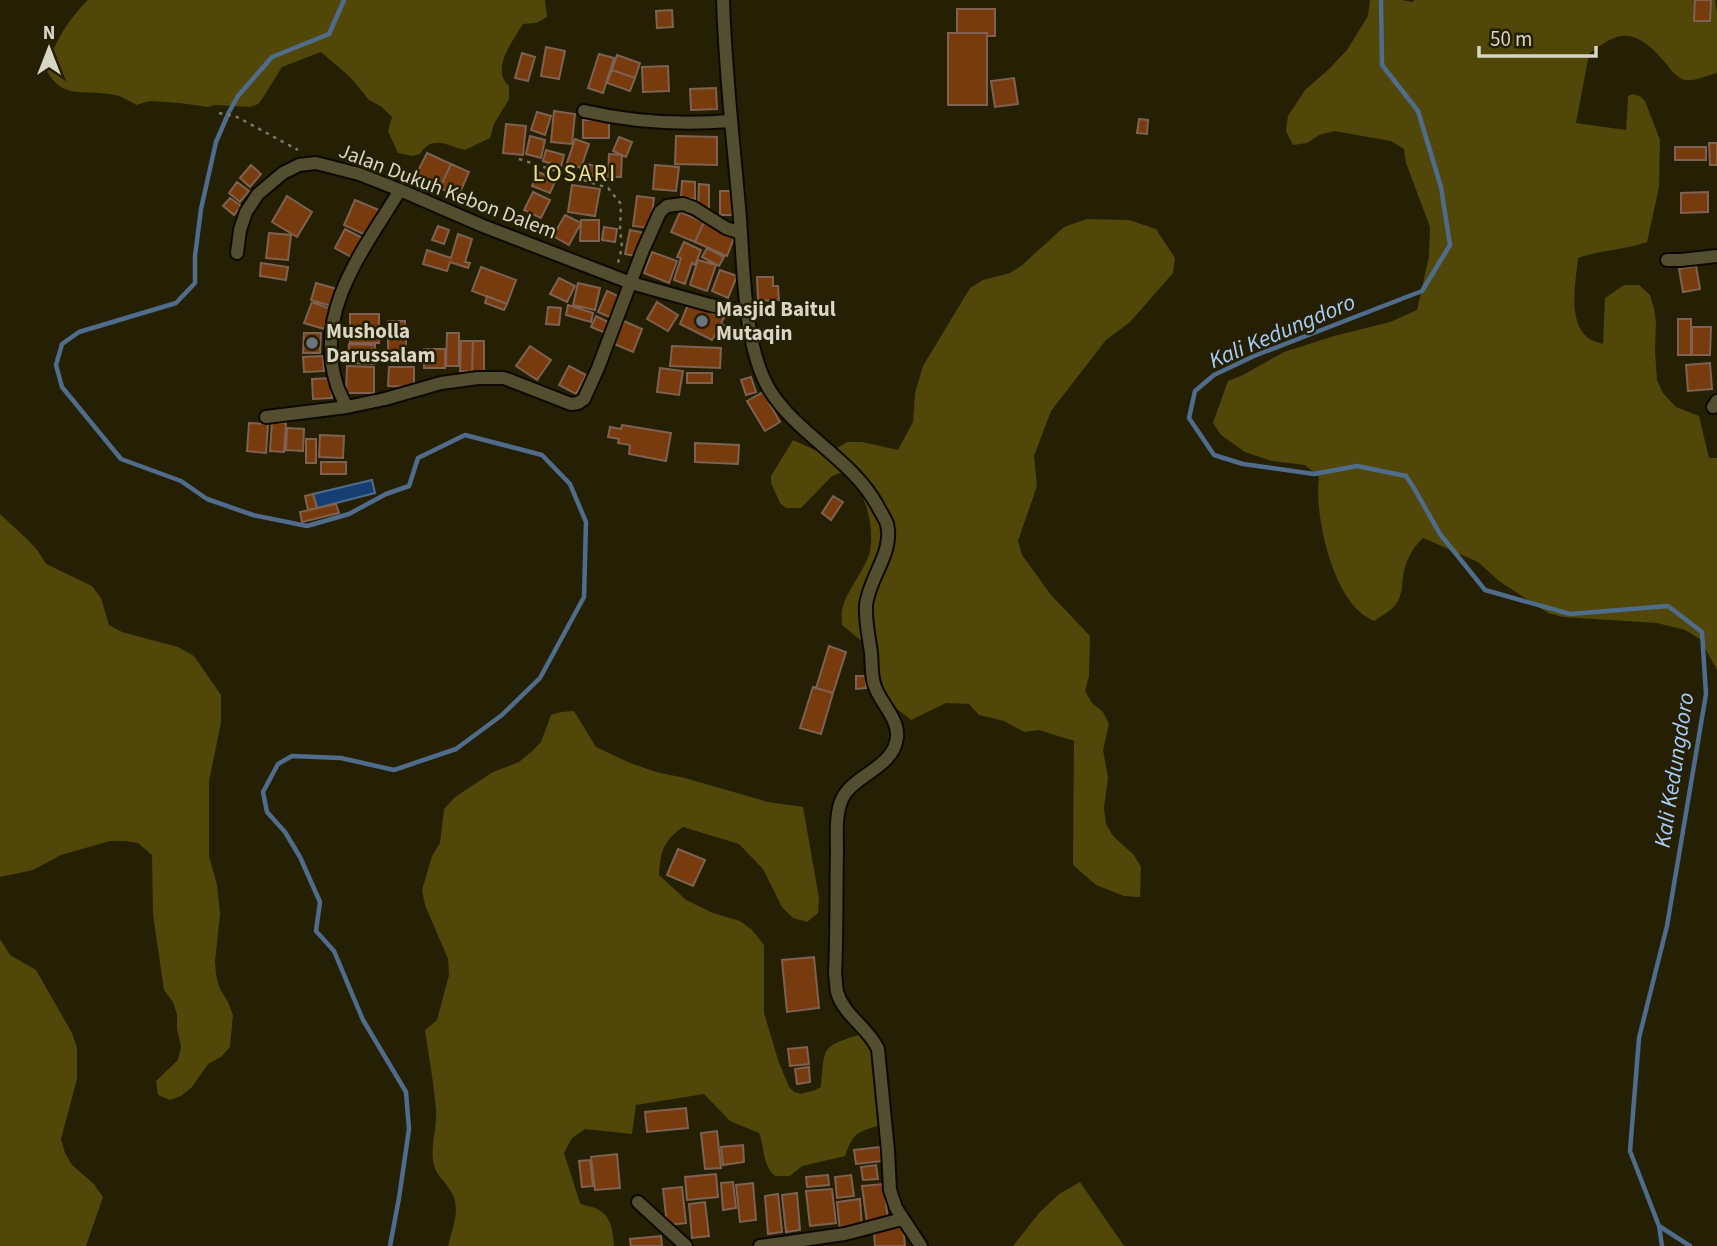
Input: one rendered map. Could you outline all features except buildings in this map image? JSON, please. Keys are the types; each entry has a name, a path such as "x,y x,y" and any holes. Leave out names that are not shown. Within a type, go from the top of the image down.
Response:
{"street":[{"path":"723,0 730,121 747,312 760,367 778,403 859,477 887,523 886,552 866,603 867,625 874,687 893,721 897,736 891,752 880,765 849,789 839,808 835,974 841,1001 874,1040 878,1049 891,1198 921,1246"},
{"path":"584,111 628,119 706,123 730,121"},
{"name":"Jalan Dukuh Kebon Dalem","path":"237,253 240,229 246,212 258,194 283,173 299,165 317,163 359,174 483,226 631,283 710,305 747,312"},
{"path":"347,407 334,375 331,348 333,317 344,284 400,190"},
{"path":"266,417 347,407 441,383 478,378 504,378 571,404 578,403 584,399 598,368 660,212 667,206 683,204 726,229 741,233"},
{"path":"1667,260 1717,256"},
{"path":"638,1202 686,1246"},
{"path":"760,1246 845,1234 902,1219"}],"path":[{"path":"219,113 237,117 317,163"},
{"path":"519,159 608,188 621,204 622,247 618,265 610,274"}],"shaded area":[{"path":"88,0 545,0 547,17 536,23 523,24 505,55 502,72 509,86 509,99 494,124 490,138 465,150 441,143 430,144 420,154 413,156 398,153 388,131 392,117 369,100 350,77 321,52 282,67 258,104 250,107 208,107 150,101 136,105 116,95 65,89 51,78 45,68 63,32"},
{"path":"1370,0 1715,0 1717,73 1693,80 1682,79 1651,47 1629,36 1609,40 1589,54 1576,123 1626,130 1628,96 1640,96 1645,101 1660,140 1659,187 1647,242 1578,258 1574,301 1581,331 1590,339 1603,344 1605,298 1624,285 1639,285 1650,295 1656,322 1657,380 1663,393 1676,407 1699,416 1709,458 1717,458 1717,670 1700,639 1685,630 1657,623 1563,617 1548,613 1499,581 1478,562 1423,538 1407,561 1398,601 1374,621 1350,601 1333,568 1319,510 1319,477 1305,465 1272,461 1245,452 1221,435 1213,423 1228,381 1284,352 1390,322 1417,310 1429,256 1430,227 1406,163 1404,149 1391,141 1334,131 1319,135 1307,143 1293,145 1286,131 1288,116 1305,90 1347,50 1368,16"},
{"path":"1087,219 1129,220 1156,229 1175,258 1173,273 1130,322 1106,340 1051,411 1034,456 1037,486 1018,541 1022,555 1051,595 1090,636 1089,676 1085,691 1092,703 1103,712 1109,724 1103,750 1108,778 1104,808 1106,824 1113,836 1134,855 1141,867 1140,897 1124,896 1096,885 1073,865 1074,741 1039,730 1024,732 1004,721 979,715 969,704 946,703 911,720 887,701 874,651 842,625 844,602 866,562 871,545 867,508 849,478 840,473 832,476 801,508 786,508 780,503 771,483 771,476 793,440 826,455 847,442 862,442 898,450 913,422 915,393 923,366 970,288 983,280 1010,273 1064,227"},
{"path":"0,514 28,540 46,564 92,586 101,598 109,625 122,632 178,647 194,656 221,695 221,723 209,781 209,856 217,885 220,914 216,975 233,1015 230,1047 221,1057 208,1064 192,1087 181,1096 170,1100 158,1095 156,1081 178,1060 181,1047 177,1015 173,1002 164,990 153,915 152,855 138,843 110,841 61,855 33,870 0,877"},
{"path":"574,711 596,747 630,763 768,802 803,807 819,898 818,913 807,922 793,918 782,907 763,869 739,844 683,827 664,847 659,875 686,900 713,913 740,921 752,930 764,945 764,1013 778,1060 789,1087 794,1092 801,1094 821,1087 827,1050 859,1035 872,1053 880,1125 857,1134 845,1156 802,1166 790,1176 775,1176 766,1162 759,1133 730,1121 704,1094 636,1105 632,1134 585,1129 572,1138 564,1153 580,1203 597,1209 606,1216 612,1230 614,1246 448,1246 456,1206 452,1193 438,1174 433,1160 436,1111 425,1030 437,1020 449,975 448,959 425,905 422,890 432,856 440,843 444,809 467,789 493,772 519,762 531,752 541,742 551,715"},
{"path":"0,939 10,955 36,970 72,1033 77,1048 77,1079 61,1139 72,1165 94,1184 103,1197 86,1246 0,1246"},
{"path":"1080,1182 1124,1246 1013,1246 1039,1213 1059,1194"}],"water":[{"path":"372,480 375,493 317,508 313,494"}],"waterway":[{"path":"344,0 329,34 272,57 238,96 229,112 216,142 201,209 195,256 195,283 176,303 79,332 62,344 56,365 62,387 121,459 181,481 207,499 253,515 307,526 349,514 386,494 409,486 418,458 465,435 542,455 570,484 586,522 584,597 540,678 502,715 456,749 394,770 341,758 292,756 278,764 263,792 267,812 285,832 300,857 320,902 316,931 334,951 363,1020 406,1092 409,1129 390,1246"},
{"name":"Kali Kedungdoro","path":"1381,0 1382,65 1418,111 1441,187 1450,245 1422,291 1254,356 1214,375 1195,391 1189,418 1214,455 1243,464 1314,474 1357,466 1406,476 1440,534 1485,590 1570,614 1668,606 1702,632 1706,694 1667,926 1639,1038 1630,1151 1659,1226 1690,1246"},
{"path":"1659,1226 1662,1246"}],"place":[{"name":"Masjid Baitul Mutaqin","path":"702,321"},
{"name":"Musholla Darussalam","path":"312,343"}],"district":[{"name":"LOSARI","path":"575,173"}]}
